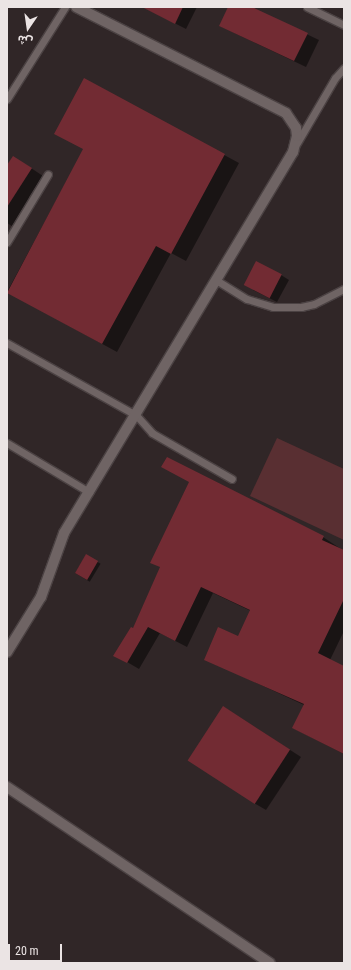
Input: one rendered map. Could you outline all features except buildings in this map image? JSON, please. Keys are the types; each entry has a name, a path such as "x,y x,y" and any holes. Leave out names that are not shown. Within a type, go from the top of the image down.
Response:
{"street":[{"path":"7,652 41,597 58,546 296,144 296,128 286,113 76,7"},
{"path":"7,787 270,963"}],"lane":[{"path":"7,99 65,7"},
{"path":"307,7 344,24"},
{"path":"296,144 335,78 344,68"},
{"path":"7,242 48,174"},
{"path":"216,280 247,299 274,307 301,307 314,304 344,289"},
{"path":"7,344 136,415 152,433 232,480"},
{"path":"7,443 89,492"}],"shaded area":[{"path":"277,438 344,469 344,540 250,496"}]}
